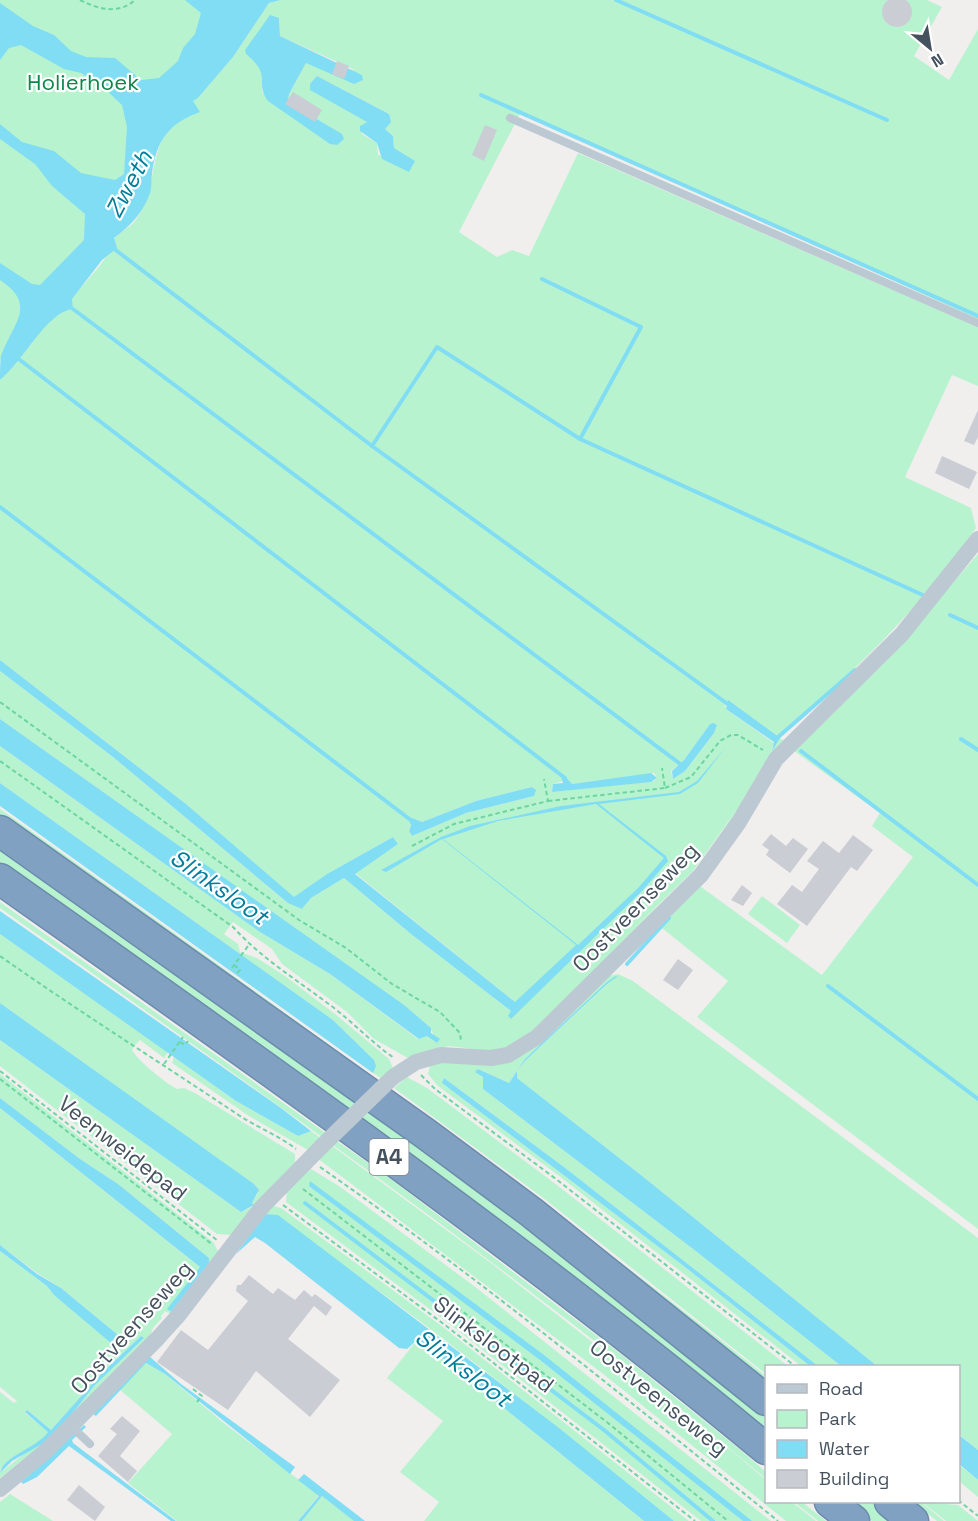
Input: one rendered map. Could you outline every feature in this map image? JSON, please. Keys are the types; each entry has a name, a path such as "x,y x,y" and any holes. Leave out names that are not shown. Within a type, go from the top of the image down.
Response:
{"highway":[{"name":"A4","path":"0,831 426,1134 531,1212 765,1399"},
{"name":"A4","path":"0,879 394,1161 535,1266 765,1448"},
{"path":"831,1503 854,1521"},
{"path":"891,1503 913,1521"}],"street":[{"name":"Oostveenseweg","path":"0,1489 76,1430 177,1317 271,1196 393,1077 427,1058 463,1055 491,1058 508,1055 527,1045 548,1028 701,875 739,822 776,759 902,634 978,539"}],"lane":[{"path":"510,118 978,323"},
{"path":"76,1430 90,1444"}],"path":[{"path":"80,0 95,8 111,10 128,6 135,0"},
{"path":"0,702 299,920 346,948 392,984 440,1012 460,1033 463,1055"},
{"path":"412,846 454,824 548,801 665,788 691,777 720,741 732,735 746,739 776,759"},
{"path":"662,768 665,788"},
{"path":"544,778 548,801"},
{"path":"230,970 249,945"},
{"name":"Oostveenseweg","path":"0,956 84,1016 164,1064 245,1119 289,1143 514,1311 778,1521"},
{"path":"234,965 238,968"},
{"path":"164,1064 183,1037"},
{"path":"180,1042 185,1046 188,1041"},
{"name":"Veenweidepad","path":"0,1071 228,1249"},
{"path":"0,1079 209,1244 228,1249"},
{"path":"289,1178 608,1423 728,1521"},
{"name":"Slinkslootpad","path":"271,1196 454,1332 695,1521"},
{"path":"193,1389 202,1396 197,1402"},
{"path":"960,1502 978,1516"}],"green space":[{"name":"Holierhoek","path":"0,0 240,0 118,201 0,361"},
{"path":"281,0 927,0 942,7 914,56 949,80 978,29 978,319 521,112 459,232 497,257 512,250 529,256 578,153 978,327 978,386 952,375 905,477 971,508 976,528 932,586 883,640 831,690 776,737 728,701 725,704 726,709 774,743 771,751 780,738 786,742 708,863 515,1047 488,1051 449,1046 408,1058 374,1039 347,1012 282,964 272,949 233,922 224,934 238,944 240,952 257,958 285,976 389,1059 393,1068 381,1078 373,1073 374,1060 333,1020 0,783 0,746 260,932 330,974 418,1039 427,1036 437,1043 430,1027 403,1005 0,719 0,671 113,757 288,903 303,908 311,898 344,878 411,934 511,1011 515,1002 355,873 398,844 393,837 327,874 294,898 186,804 0,660 0,380 53,318 72,308 72,299 105,258 113,240 135,221 150,190 160,145 168,132 180,121 199,112 192,101 198,98 233,57 269,3","holes":["279,18 280,36 355,70 306,63 289,94 288,102 341,134 343,139 262,92 263,73 259,65","317,76 389,114 385,129 393,136 394,148 415,162 378,155 377,143 362,134 361,126 367,122","713,723 714,733 685,771 673,779 671,771 684,760 710,724","654,773 657,778 654,781 552,792 553,784 563,781 561,777 572,784","534,788 534,796 466,813 412,836 409,831 411,823 415,820 422,822 476,801","743,801 694,872 627,935 693,871"]},
{"path":"978,554 978,1229 697,1017 728,981 657,924 697,884 822,975 913,857 872,826 880,813 790,748 882,664"},
{"path":"0,809 291,1017 483,1158 673,1302 765,1375 765,1382 330,1048 0,814"},
{"path":"0,844 419,1144 765,1412 765,1434 0,865"},
{"path":"762,896 800,925 787,943 748,914"},
{"path":"0,902 392,1180 618,1352 765,1471 765,1478 673,1403 485,1257 195,1046 0,908"},
{"path":"0,934 168,1052 164,1058 140,1040 132,1049 144,1064 166,1082 177,1089 184,1088 195,1093 295,1154 295,1164 231,1235 217,1234 0,1066 0,1040 241,1212 254,1206 252,1203 258,1193 256,1186 0,1003"},
{"path":"618,974 633,981 978,1238 978,1450 960,1435 960,1365 876,1365 517,1078 517,1071 509,1083 478,1069 476,1072 483,1077 483,1089 697,1252 840,1365 817,1365 564,1167 444,1078 442,1083 685,1267 809,1365 800,1365 558,1175 438,1086 428,1074 434,1062 491,1064 609,976","holes":["614,978 517,1071 525,1059"]},
{"path":"174,1057 236,1101 298,1136 311,1131 321,1138 308,1150 249,1116 172,1063"},
{"path":"0,1074 213,1242 219,1253 171,1314 165,1311 161,1316 148,1342 72,1421 0,1478 0,1473 37,1444 11,1459 0,1470 0,1392 14,1403 17,1401 0,1387 0,1251 47,1286 54,1295 118,1335 61,1288 0,1245 0,1108 201,1268 209,1258 118,1184 80,1159 0,1098","holes":["141,1336 144,1338 94,1386 68,1419 42,1439 49,1432 25,1413 27,1410 51,1430 101,1374"]},
{"path":"407,1077 427,1088 553,1182 787,1365 765,1365 765,1373 542,1197 394,1088"},
{"path":"331,1145 491,1263 734,1453 765,1479 765,1503 793,1503 816,1521 786,1521 602,1373 319,1160"},
{"path":"311,1169 339,1186 474,1286 771,1521 701,1521 447,1322 286,1202 287,1189"},
{"path":"274,1206 281,1208 443,1327 689,1521 674,1521 425,1325 271,1215 265,1214 242,1244 267,1208"},
{"path":"417,1340 644,1521 424,1521 439,1502 400,1472 443,1421 387,1378"},
{"path":"146,1363 165,1374 225,1424 319,1495 298,1521 177,1521 128,1483 172,1434 119,1389"},
{"path":"960,1466 978,1480 978,1497 960,1482"},
{"path":"10,1494 53,1521 0,1521 0,1502"},
{"path":"322,1496 355,1521 302,1521"},
{"path":"795,1503 803,1503 826,1521 818,1521"},
{"path":"849,1503 877,1503 900,1521 872,1521"},
{"path":"914,1503 922,1503 944,1521 937,1521"},
{"path":"923,1503 958,1505 978,1521 946,1521"}],"water":[{"name":"Zweth","path":"185,0 281,0 269,3 233,57 193,101 200,112 180,122 166,135 154,162 151,191 146,203 134,220 114,238 117,248 102,260 72,299 73,309 54,318 0,380 1,356 16,324 20,306 18,298 0,280 0,263 32,284 40,285 84,240 85,214 52,186 35,164 0,139 0,124 22,142 54,151 81,173 115,180 124,174 127,127 122,105 106,90 81,73 64,69 21,45 9,48 0,60 0,3 33,26 54,35 71,51 86,57 115,58 141,80 159,78 178,61 183,48 195,34 201,13"},
{"path":"270,15 279,18 280,36 362,75 363,80 354,84 306,63 289,94 288,102 342,134 344,139 337,145 330,144 268,101 264,94 259,68 245,50"},
{"path":"317,76 389,114 391,122 385,129 393,136 394,148 415,161 409,172 382,159 377,143 360,131 360,126 367,122 310,90 310,84"},
{"path":"0,660 186,804 294,897 327,874 393,837 398,844 355,874 515,1002 576,945 442,839 386,872 381,870 441,837 470,826 561,806 679,792 697,781 726,747 698,783 680,794 599,804 666,856 668,861 642,891 511,1019 508,1016 511,1011 411,934 344,878 311,898 302,909 288,903 113,757 0,671","holes":["596,804 664,858 638,888 578,945 443,839 498,821"]},
{"path":"728,700 780,738 772,751 774,742 726,709"},
{"name":"Slinksloot","path":"0,719 404,1005 431,1028 431,1033 440,1039 437,1043 427,1036 419,1039 330,974 260,932 0,746"},
{"path":"713,723 717,725 714,733 685,771 673,779 672,771 684,760"},
{"path":"651,773 657,778 651,782 552,792 553,784 563,783 561,777 563,774 572,784"},
{"path":"0,783 333,1020 374,1060 376,1066 373,1073 0,806"},
{"path":"532,787 536,790 534,796 466,813 412,836 409,831 411,825 409,820 412,818 422,822 476,801"},
{"path":"0,911 311,1131 298,1136 236,1101 0,934"},
{"path":"616,976 629,986 617,977 608,983 517,1071 525,1059 607,982"},
{"path":"0,1003 254,1184 259,1190 252,1203 254,1205 241,1212 0,1040"},
{"path":"478,1069 509,1083 517,1071 517,1078 876,1365 840,1365 697,1252 483,1089 483,1077 475,1072"},
{"path":"444,1078 564,1167 817,1365 809,1365 685,1267 442,1083"},
{"path":"0,1098 80,1159 118,1184 209,1258 209,1265 172,1312 167,1309 200,1267 0,1108"},
{"path":"310,1181 544,1355 752,1521 743,1521 540,1360 309,1186"},
{"name":"Slinksloot","path":"265,1214 278,1215 559,1428 674,1521 644,1521 426,1345 417,1340 407,1349 399,1348 265,1243 255,1237 236,1254"},
{"path":"0,1245 37,1274 61,1288 118,1335 111,1343 54,1295 47,1286 0,1251"},
{"path":"141,1336 144,1338 94,1386 68,1419 44,1443 12,1461 0,1473 7,1462 43,1438 48,1432 25,1412 27,1410 51,1430 101,1374"},
{"path":"149,1356 181,1384 295,1467 290,1474 165,1374 146,1363 96,1416 93,1414"},
{"path":"84,1425 86,1427 72,1440 73,1443 176,1521 171,1521 69,1446 37,1477 23,1484 21,1482"},
{"path":"960,1436 978,1450 978,1480 960,1465"},
{"path":"304,1474 365,1521 354,1521 322,1496 302,1521 298,1521 319,1496 298,1480"}],"building":[{"path":"889,-1 905,-1 911,6 911,18 903,26 891,26 883,18 883,6"},
{"path":"337,61 349,66 344,79 332,74"},
{"path":"293,92 322,110 315,122 285,104"},
{"path":"485,125 497,130 484,161 472,155"},
{"path":"978,410 978,437 974,445 964,441"},
{"path":"942,456 977,472 969,489 935,473"},
{"path":"771,834 786,846 793,838 808,849 790,873 766,855 769,850 762,845"},
{"path":"853,835 873,850 857,871 851,867 807,926 777,904 792,885 802,892 819,869 807,861 823,841 839,853"},
{"path":"742,885 752,893 743,906 731,900"},
{"path":"678,959 693,970 678,990 663,980"},
{"path":"249,1275 273,1294 278,1288 295,1300 304,1290 312,1297 315,1294 332,1307 326,1316 314,1306 288,1339 340,1380 310,1417 256,1371 228,1410 157,1362 181,1330 208,1350 248,1301 236,1291 237,1285 241,1285"},
{"path":"122,1416 140,1431 120,1456 137,1471 128,1482 98,1456 117,1434 110,1429"},
{"path":"79,1485 105,1507 95,1521 67,1500"}],"waterway":[{"path":"616,0 887,120"},
{"path":"481,95 978,316"},
{"path":"113,248 372,446 729,705"},
{"path":"372,446 437,347 580,439 641,327 542,279"},
{"path":"73,309 683,766"},
{"path":"20,360 565,778"},
{"path":"580,439 925,596"},
{"path":"0,507 412,821"},
{"path":"950,615 978,628"},
{"path":"777,738 855,670"},
{"path":"961,739 978,750"},
{"path":"801,751 978,885"},
{"path":"627,964 669,918"},
{"path":"828,986 978,1099"},
{"path":"305,1203 604,1430 713,1521"}]}
